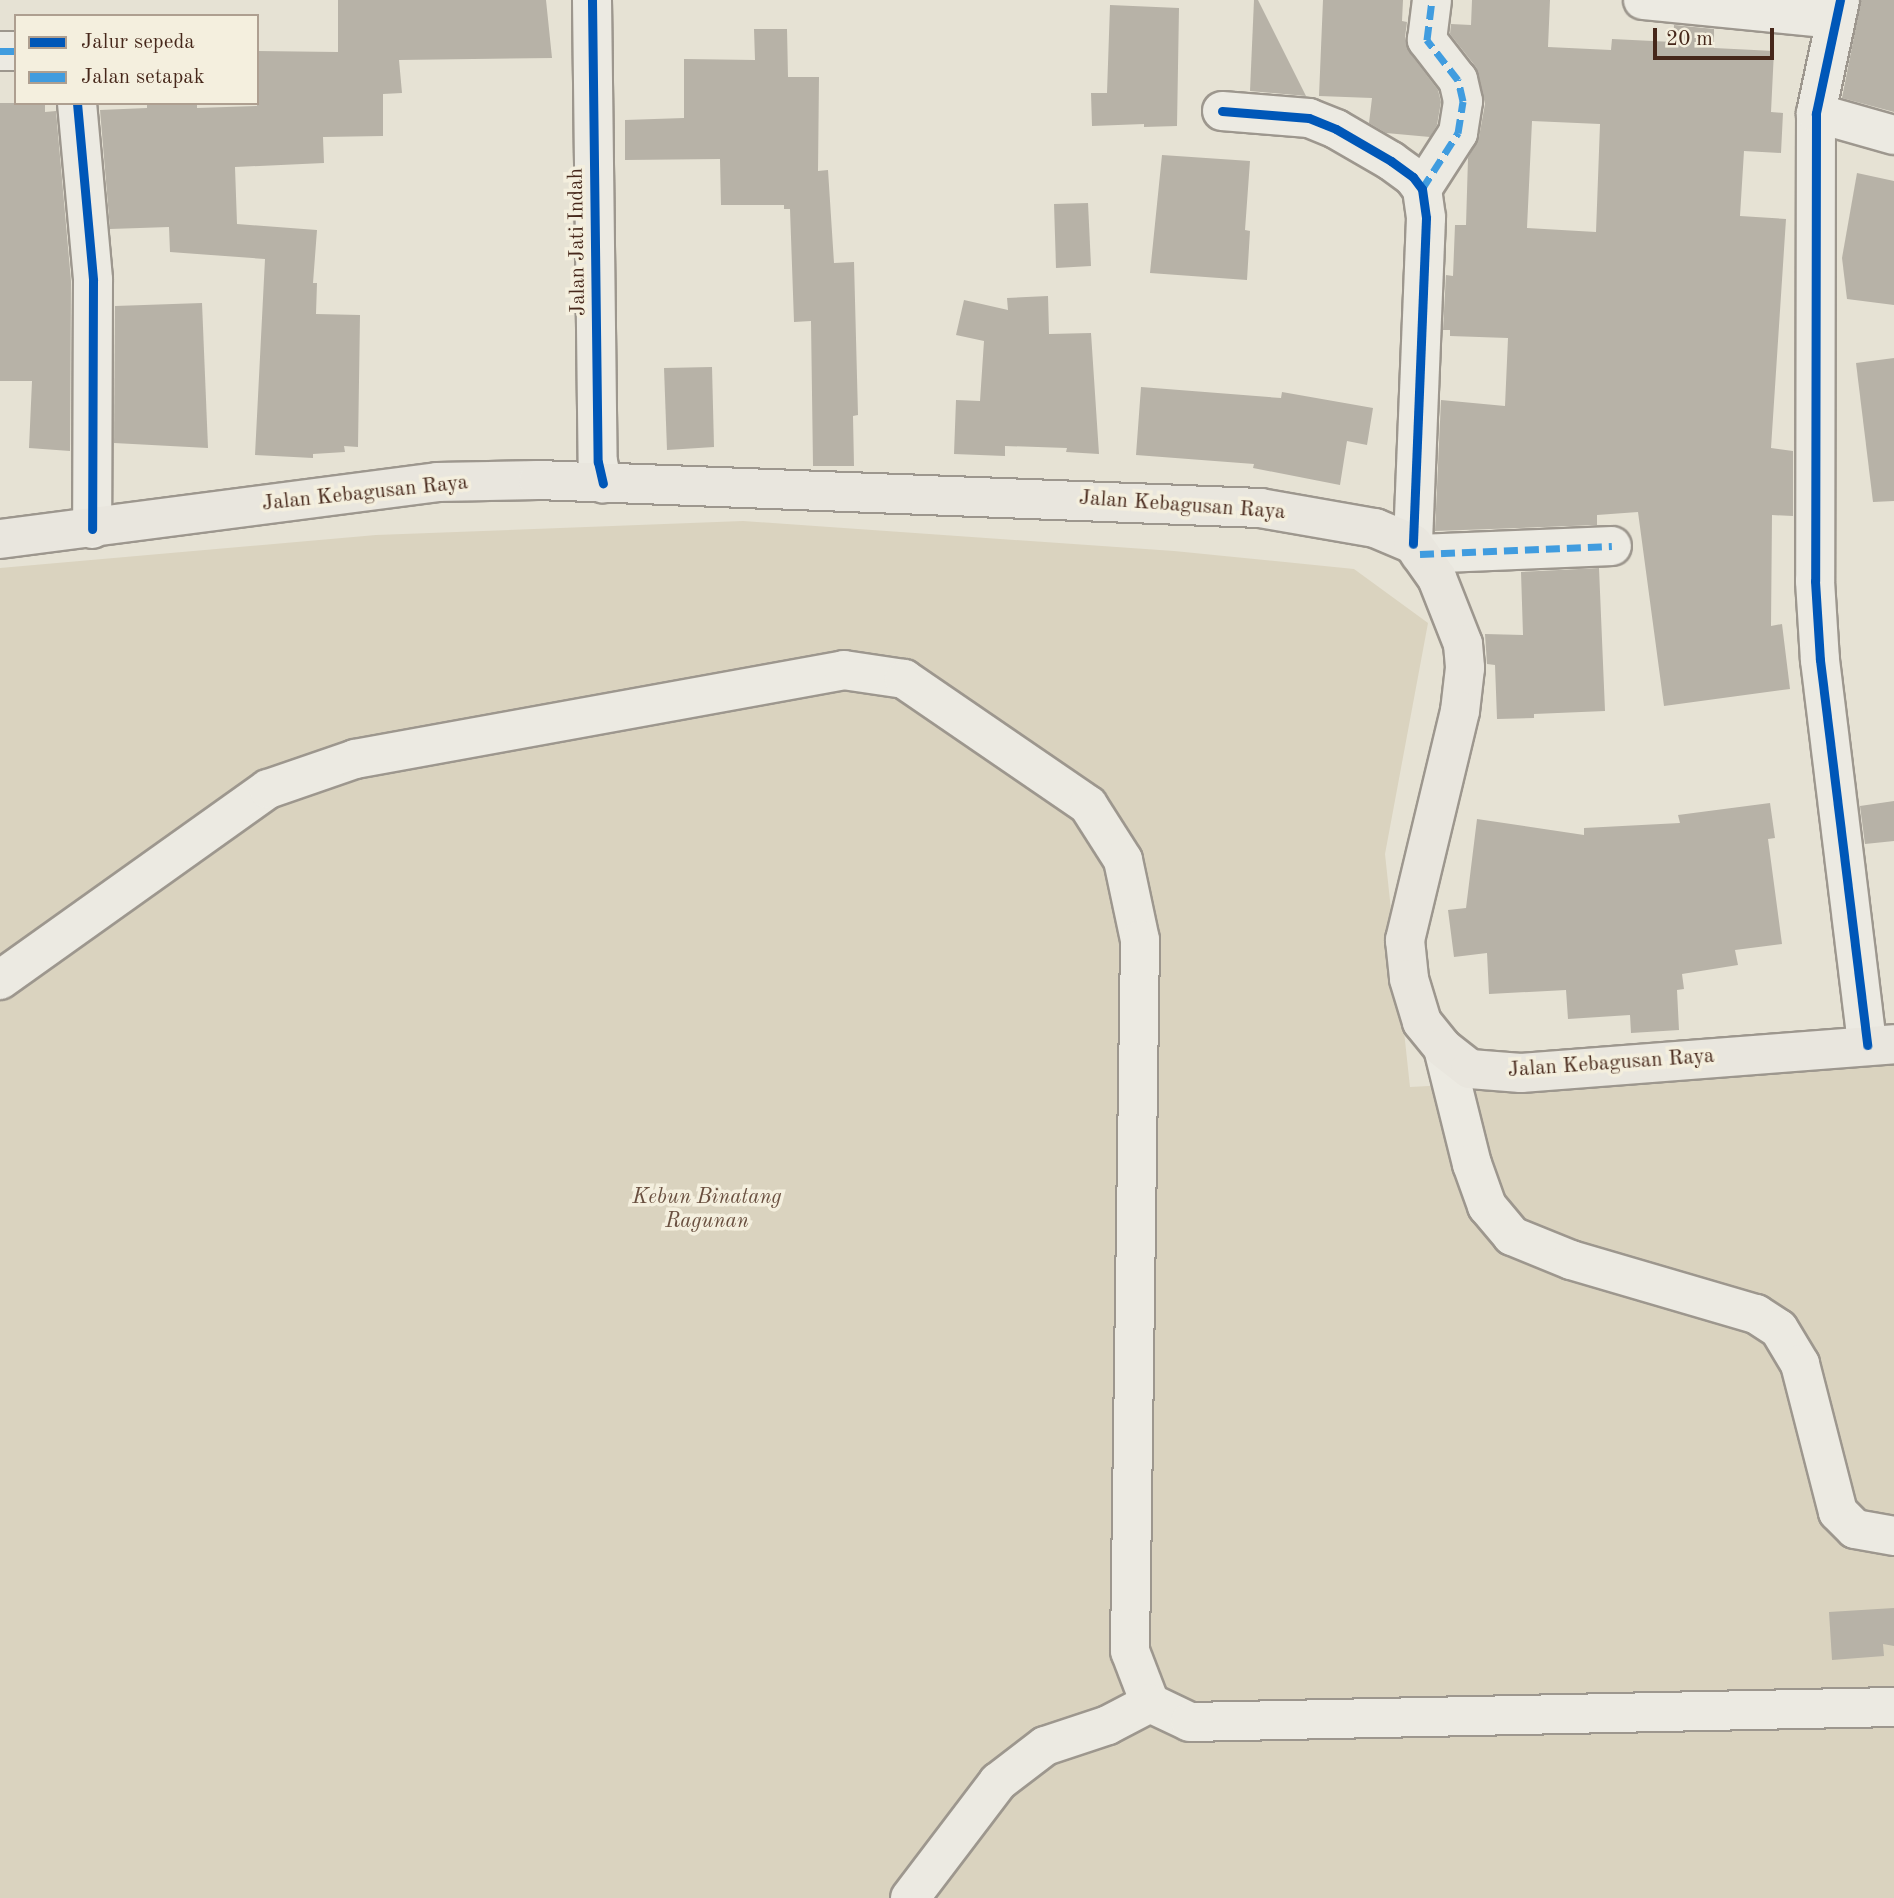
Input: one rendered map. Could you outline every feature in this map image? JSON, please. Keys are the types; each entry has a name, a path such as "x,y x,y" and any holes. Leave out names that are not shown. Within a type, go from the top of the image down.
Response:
{"main road":[{"name":"Jalan Kebagusan Raya","path":"0,539 436,482 603,483 1259,508 1375,528 1417,549 1437,578 1463,644 1465,668 1460,711 1405,940 1409,979 1422,1022 1443,1048 1470,1069 1521,1073 1880,1044"}],"street":[{"name":"Jalan Jati Indah","path":"592,0 598,462 603,483"},
{"path":"1422,189 1458,133 1463,101 1458,80 1427,40 1432,0"},
{"path":"1643,0 1837,9 1816,113 1815,581 1820,660 1880,1044"},
{"path":"77,105 93,280 92,529"},
{"path":"1222,111 1309,118 1391,161 1413,177 1422,189 1426,218 1417,549 1612,546"},
{"path":"1816,113 1894,135"},
{"path":"0,980 268,789 355,759 844,670 904,679 1088,805 1123,860 1140,940 1130,1651 1150,1703 1190,1722 1894,1707"},
{"path":"1443,1048 1476,1174 1488,1206 1511,1236 1571,1260 1756,1314 1779,1329 1800,1364 1838,1511 1855,1529 1894,1536"},
{"path":"910,1898 998,1783 1045,1746 1108,1725 1150,1703"}],"green space":[{"name":"Kebun Binatang Ragunan","path":"743,521 1174,551 1354,569 1428,623 1385,854 1410,1087 1894,1061 1894,1898 0,1898 0,568 376,535"}],"building":[{"path":"338,0 546,0 552,58 399,60 402,93 383,94 383,136 323,137 324,163 235,167 237,224 317,230 313,283 317,283 316,314 360,315 358,447 344,446 345,452 313,454 313,458 255,455 265,259 170,252 169,227 110,229 100,110 147,108 147,105 197,105 197,108 257,106 259,51 338,52"},
{"path":"1254,0 1258,0 1306,96 1250,91"},
{"path":"1323,0 1403,0 1402,21 1407,22 1405,37 1409,52 1438,90 1441,102 1437,125 1430,137 1386,133 1369,123 1372,98 1319,96"},
{"path":"1472,0 1550,0 1548,47 1611,50 1612,39 1673,42 1674,25 1714,29 1714,48 1774,51 1771,112 1783,113 1781,153 1744,151 1740,216 1786,219 1771,448 1793,451 1793,516 1772,515 1771,626 1782,624 1790,689 1664,706 1638,512 1597,515 1597,525 1435,531 1441,400 1505,406 1508,338 1450,336 1450,330 1443,330 1446,275 1453,276 1455,225 1466,225 1468,158 1479,137 1485,104 1476,67 1450,34 1451,24 1471,25","holes":["1532,121 1600,124 1596,232 1527,228"]},
{"path":"1861,0 1894,0 1894,112 1842,98"},
{"path":"1110,5 1179,8 1177,126 1092,126 1091,93 1107,93"},
{"path":"754,29 787,29 788,77 819,77 818,171 828,170 834,263 854,262 858,415 853,416 854,466 813,466 811,321 794,322 790,209 784,209 784,205 721,205 720,159 625,160 625,120 684,118 684,59 755,60"},
{"path":"0,103 45,105 45,112 56,111 71,281 70,451 29,448 32,381 0,381"},
{"path":"1162,155 1250,161 1245,230 1250,231 1247,280 1150,273"},
{"path":"1857,173 1894,181 1894,305 1847,299 1842,258"},
{"path":"1088,203 1091,266 1056,268 1054,204"},
{"path":"1048,296 1049,334 1091,333 1099,454 1066,452 1067,448 1005,446 1005,456 954,454 956,400 980,401 984,341 956,335 964,300 1008,310 1007,298"},
{"path":"202,303 208,448 114,443 115,306"},
{"path":"1894,358 1894,501 1873,502 1856,363"},
{"path":"712,367 714,447 667,450 664,368"},
{"path":"1141,387 1281,398 1282,392 1373,408 1367,445 1347,441 1340,485 1253,468 1254,464 1136,455"},
{"path":"1599,568 1605,711 1534,714 1534,718 1497,719 1495,665 1487,664 1485,634 1523,635 1521,572"},
{"path":"1894,801 1894,841 1865,844 1860,806"},
{"path":"1770,803 1775,838 1768,839 1782,944 1735,950 1738,965 1682,974 1684,989 1677,990 1679,1030 1631,1033 1630,1015 1568,1019 1566,990 1489,994 1487,953 1454,957 1448,910 1466,908 1477,819 1584,835 1584,828 1680,823 1678,815"},
{"path":"1894,1608 1894,1646 1883,1644 1884,1656 1832,1660 1829,1612"}],"marked path":[{"path":"1422,189 1458,133 1463,101 1458,80 1427,40 1432,0"},
{"path":"0,51 14,51"},
{"path":"1420,554 1612,546"}],"cycle path":[{"path":"592,0 598,462 603,483"},
{"path":"1840,0 1816,113 1815,581 1820,660 1867,1045"},
{"path":"77,105 93,280 92,529"},
{"path":"1222,111 1309,118 1336,129 1391,161 1413,177 1422,189 1426,218 1413,544"}]}
